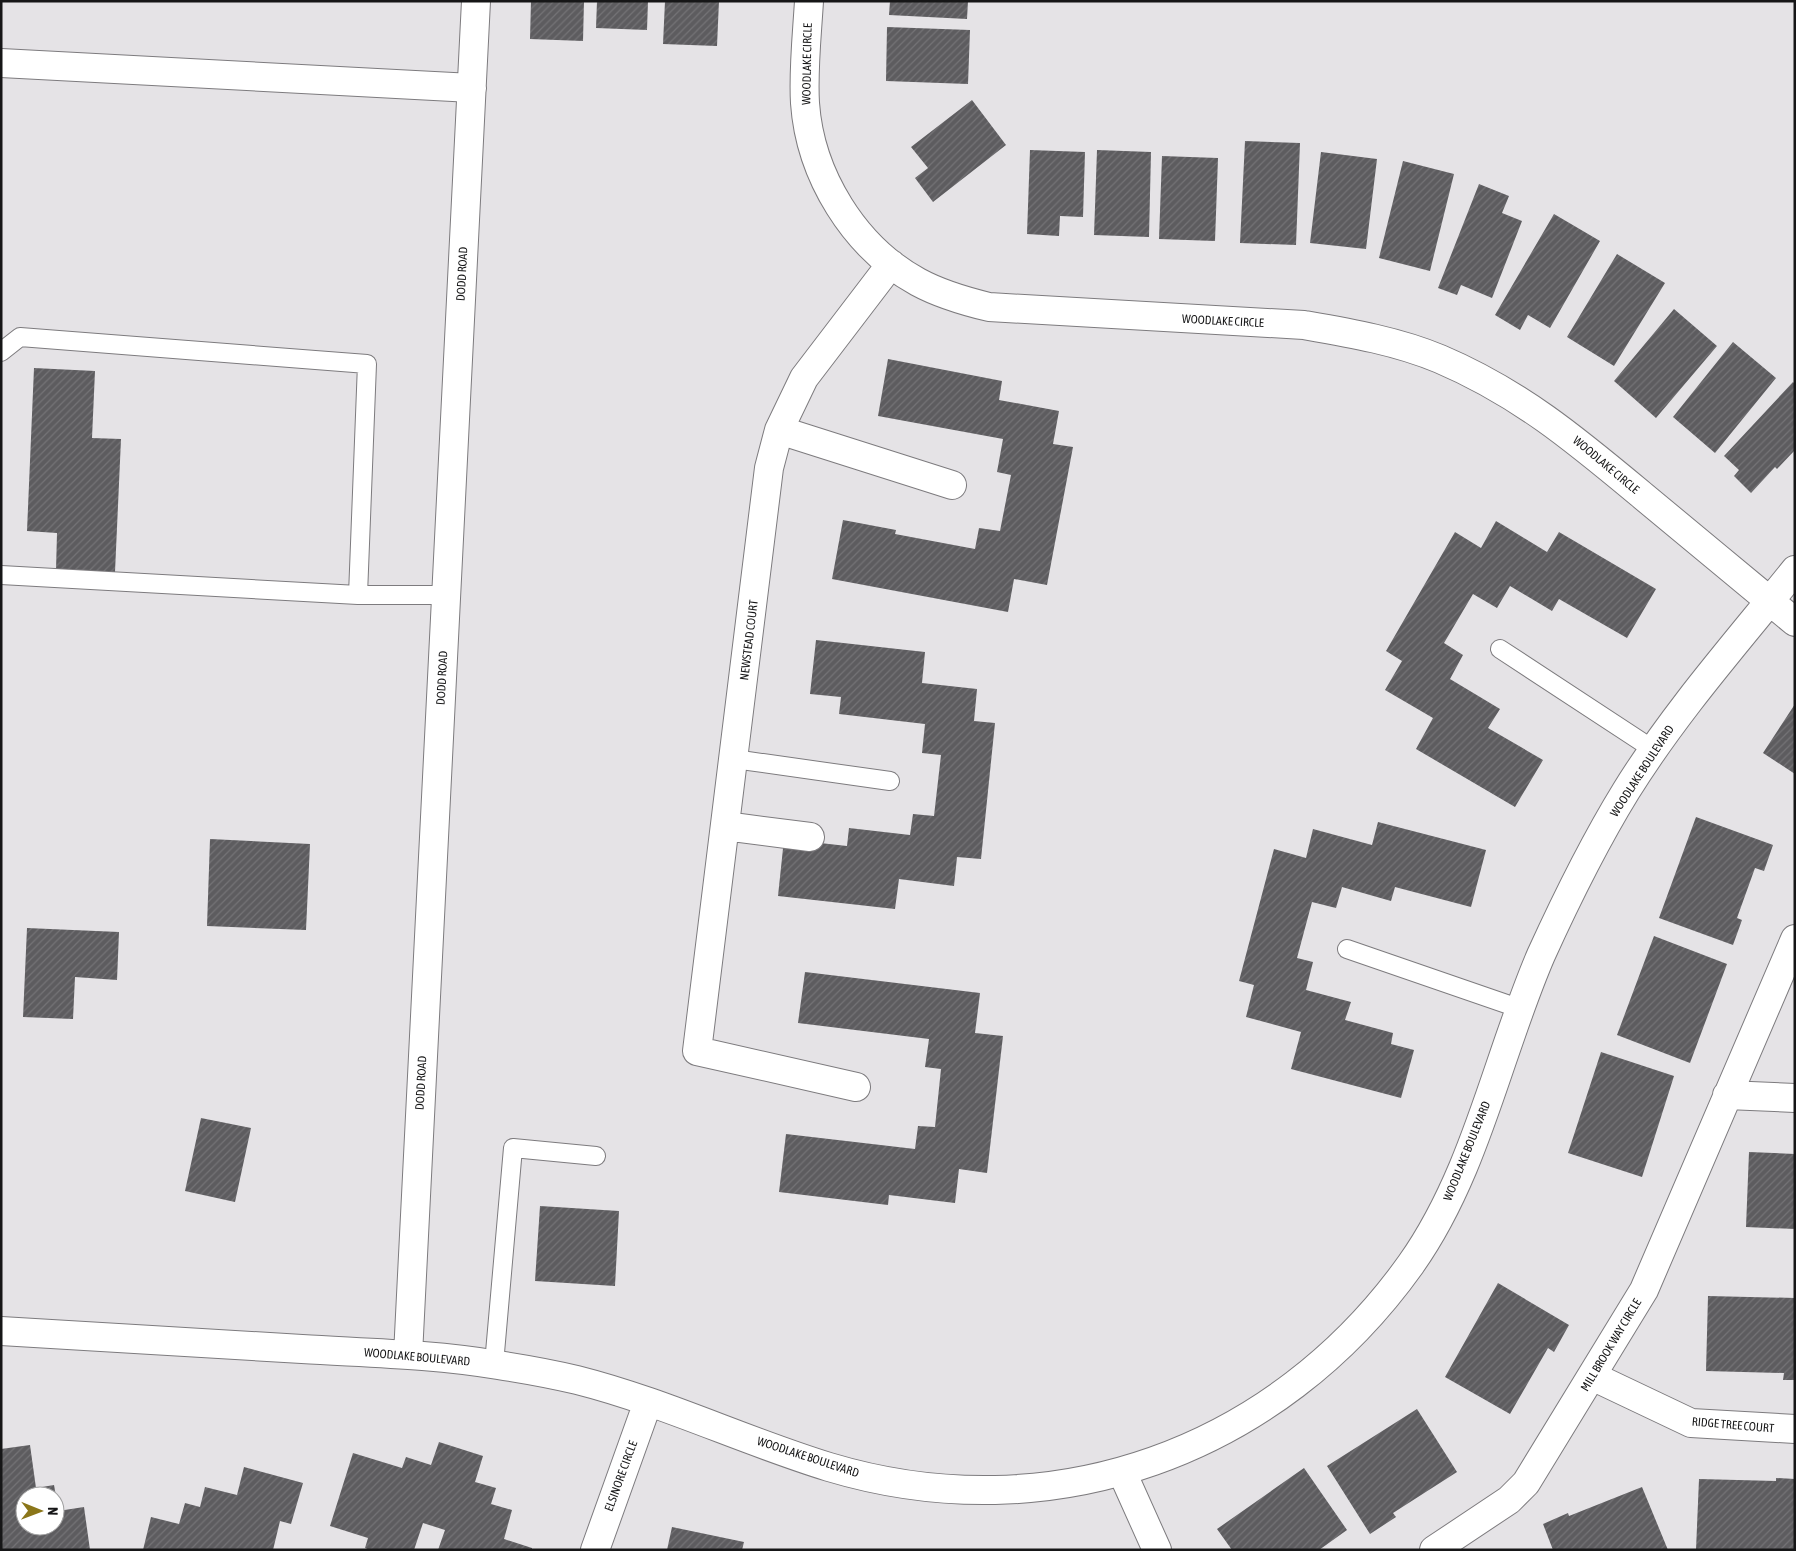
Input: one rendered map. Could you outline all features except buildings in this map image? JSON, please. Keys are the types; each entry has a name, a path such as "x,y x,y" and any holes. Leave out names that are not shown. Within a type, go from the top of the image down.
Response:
{"street":[{"name":"DODD ROAD","path":"408,1355 476,1"},
{"name":"WOODLAKE CIRCLE","path":"808,1 805,103 814,153 823,177 849,221 865,241 891,264 917,282 940,293 989,307 1304,325 1350,333 1404,346 1440,359 1502,389 1561,428 1795,622"},
{"path":"1,63 472,88"},
{"name":"NEWSTEAD COURT","path":"856,1087 696,1050 769,468 779,430 804,378 891,264"},
{"path":"779,430 952,485"},
{"name":"WOODLAKE BOULEVARD","path":"1,1331 408,1355 494,1364 577,1380 648,1402 830,1467 898,1484 945,1489 1015,1490 1084,1481 1122,1472 1182,1451 1224,1431 1284,1394 1338,1350 1371,1316 1414,1260 1458,1179 1540,959 1582,870 1626,791 1654,750 1690,700 1795,570"},
{"path":"725,826 810,837"},
{"name":"MILL BROOK WAY CIRCLE","path":"1434,1550 1509,1500 1526,1483 1644,1290 1795,939"},
{"path":"1727,1094 1795,1098"},
{"name":"RIDGE TREE COURT","path":"1592,1376 1691,1423 1795,1429"},
{"name":"ELSINORE CIRCLE","path":"595,1550 648,1402"},
{"path":"1122,1472 1157,1550"}],"lane":[{"path":"1,352 20,337 367,364 358,595"},
{"path":"1,575 358,595 446,595"},
{"path":"1500,649 1654,750"},
{"path":"734,759 890,781"},
{"path":"1347,948 1521,1009"},
{"path":"494,1364 514,1148 596,1156"}]}
